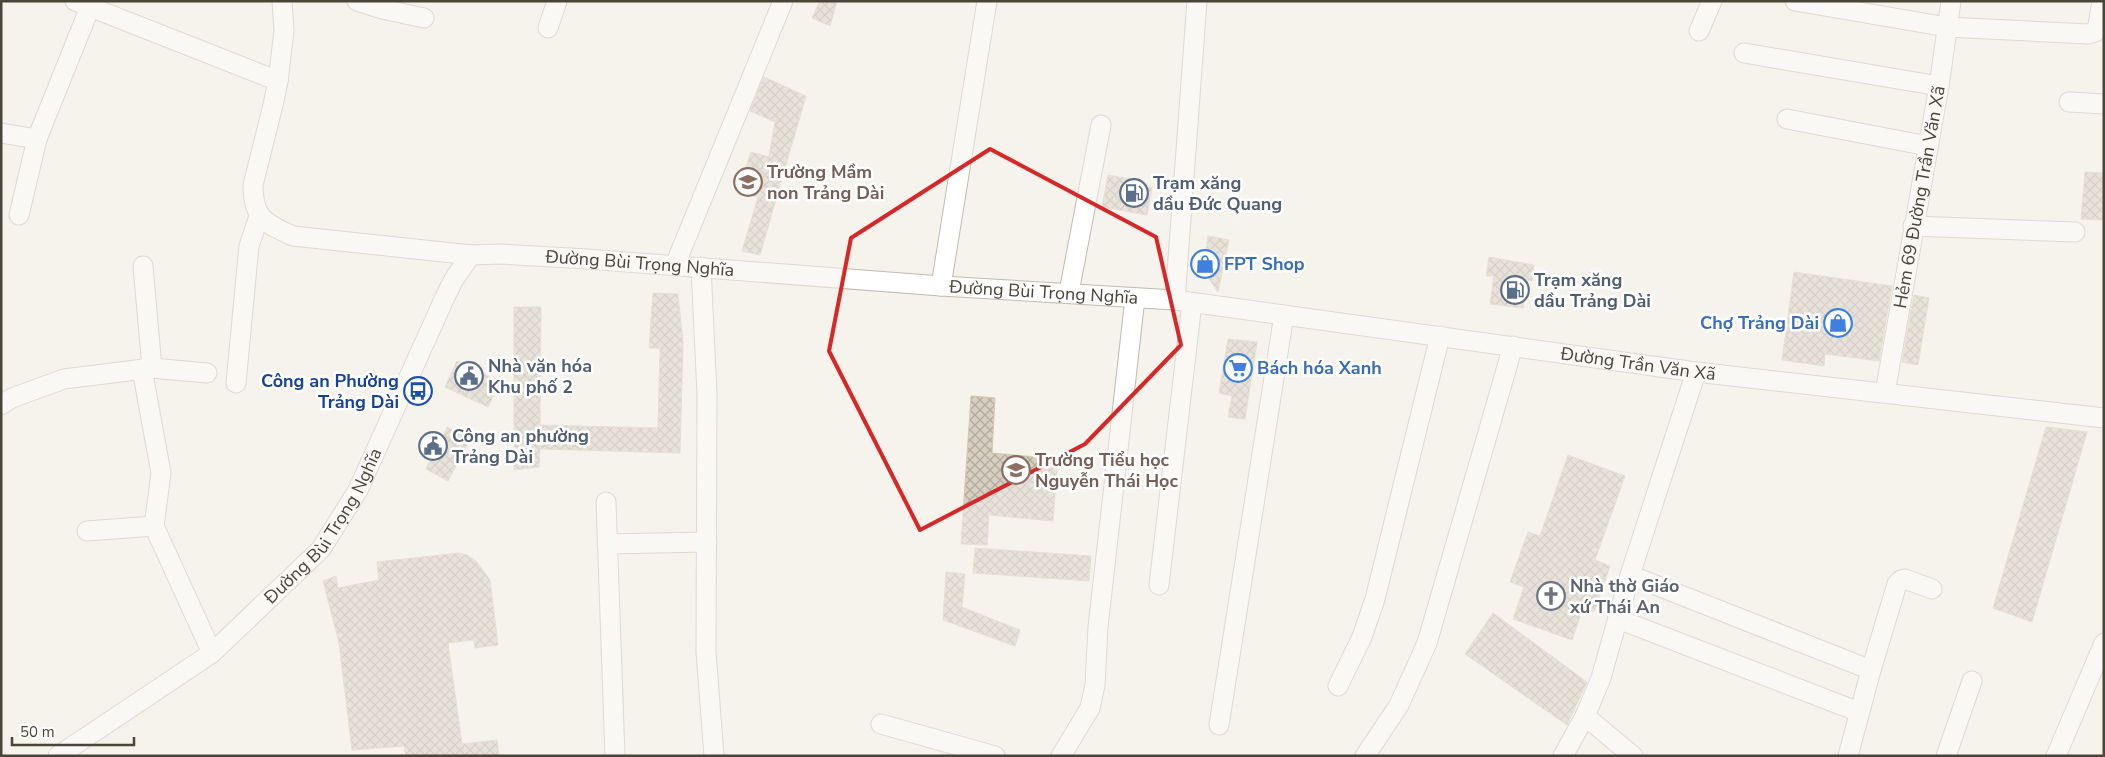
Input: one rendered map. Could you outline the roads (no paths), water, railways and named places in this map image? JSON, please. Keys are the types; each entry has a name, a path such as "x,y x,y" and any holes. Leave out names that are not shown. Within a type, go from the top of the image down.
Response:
{"street":[{"path":"236,383 249,246 259,216 252,185 278,81 284,31 282,1"},
{"path":"357,1 382,9 424,18"},
{"path":"548,28 557,1"},
{"path":"675,265 782,1"},
{"path":"941,286 987,1"},
{"path":"1159,585 1183,301 1197,1"},
{"path":"1699,31 1712,1"},
{"path":"1795,1 1947,27 2088,34 2094,32 2098,25 2102,1"},
{"name":"Hẻm 69 Đường Trần Văn Xã","path":"1885,393 1939,86 1951,1"},
{"path":"19,215 37,139 83,4 278,81"},
{"path":"1744,53 1939,86"},
{"path":"2069,102 2104,104"},
{"path":"1787,119 1928,146"},
{"path":"1069,292 1101,125"},
{"path":"1,133 37,139"},
{"path":"259,216 272,226 293,236 471,255"},
{"path":"1913,226 2075,232"},
{"name":"Đường Bùi Trọng Nghĩa","path":"58,756 212,653 321,549 358,490 454,278 471,255 501,254 675,265 941,286 1069,292 1183,301"},
{"path":"143,266 147,369 161,473 154,526 212,653"},
{"path":"700,267 707,394 708,542 706,652 714,756"},
{"path":"1061,756 1090,708 1095,685 1100,608 1135,298"},
{"name":"Đường Trần Văn Xã","path":"1183,301 1696,372 2104,418"},
{"path":"1219,725 1284,315"},
{"path":"1338,686 1362,637 1375,599 1440,336"},
{"path":"1365,756 1399,705 1427,643 1513,346"},
{"path":"1,406 12,398 64,379 147,369 207,373"},
{"path":"1564,756 1585,716 1601,678 1630,575 1696,372"},
{"path":"606,502 615,756"},
{"path":"87,530 154,526"},
{"path":"607,544 708,542"},
{"path":"1630,575 1871,670"},
{"path":"1848,756 1897,584 1905,579 1932,590"},
{"path":"1618,619 1859,712"},
{"path":"2056,756 2104,643"},
{"path":"1946,756 1972,681"},
{"path":"1585,716 1633,756"},
{"path":"881,724 995,756"}],"place":[{"name":"Trường Mầm non Trảng Dài","path":"748,182"},
{"name":"Trạm xăng dầu Đức Quang","path":"1134,193"},
{"name":"FPT Shop","path":"1205,264"},
{"name":"Trạm xăng dầu Trảng Dài","path":"1515,290"},
{"name":"Chợ Trảng Dài","path":"1838,323"},
{"name":"Bách hóa Xanh","path":"1238,368"},
{"name":"Nhà văn hóa Khu phố 2","path":"469,376"},
{"name":"Công an Phường Trảng Dài","path":"418,391"},
{"name":"Công an phường Trảng Dài","path":"433,446"},
{"name":"Trường Tiểu học Nguyễn Thái Học","path":"1016,470"},
{"name":"Nhà thờ Giáo xứ Thái An","path":"1551,596"}]}
